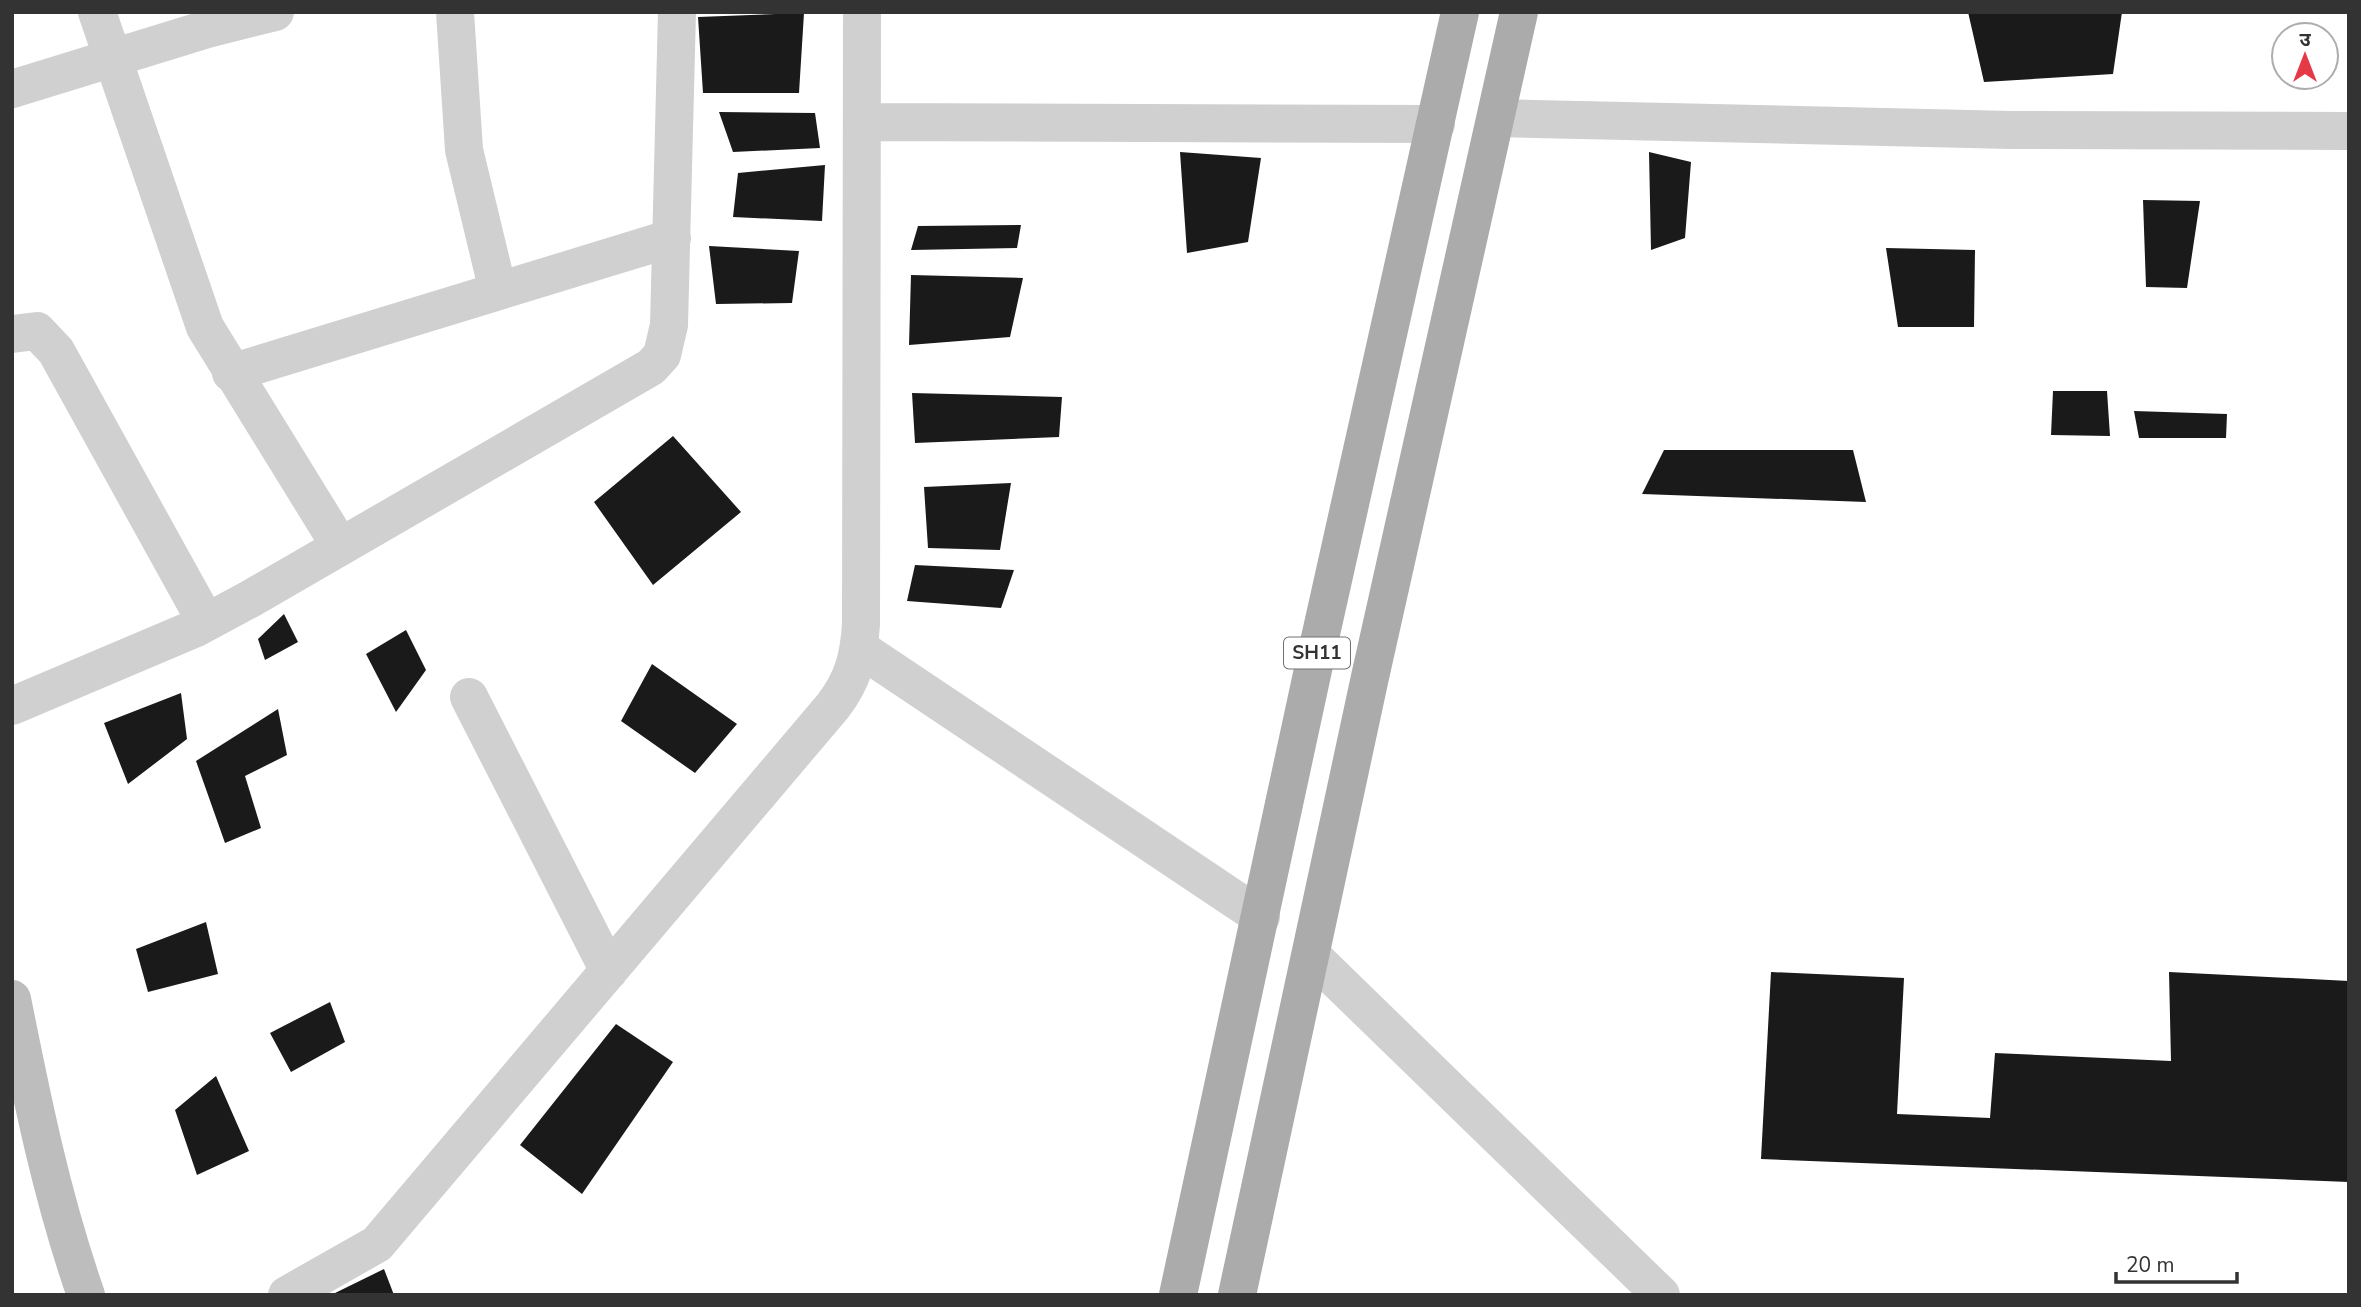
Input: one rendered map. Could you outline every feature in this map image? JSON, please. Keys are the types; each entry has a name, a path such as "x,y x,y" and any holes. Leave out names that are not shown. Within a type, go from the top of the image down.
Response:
{"main road":[{"name":"SH11","path":"1178,1295 1314,665 1460,12"},
{"name":"SH11","path":"1237,1295 1370,677 1519,12"}],"street":[{"path":"97,12 201,315 231,373 340,546"},
{"path":"12,89 275,12"},
{"path":"455,12 464,150 498,291"},
{"path":"12,706 206,622 652,367 662,355 666,342 672,238 677,12"},
{"path":"287,1295 377,1244 833,706 852,677 859,648 862,12"},
{"path":"1496,118 2012,130 2349,131"},
{"path":"862,122 1436,124"},
{"path":"231,373 672,238"},
{"path":"12,334 37,331 56,351 206,622"},
{"path":"859,648 1261,917"},
{"path":"469,696 609,971"},
{"path":"1312,956 1661,1295"},
{"path":"12,999 20,1082 86,1295"}],"building":[{"path":"1968,12 2122,12 2113,74 1984,82"},
{"path":"804,13 799,93 703,93 698,17"},
{"path":"719,112 815,113 820,148 733,152"},
{"path":"1180,152 1261,158 1248,242 1187,253"},
{"path":"1649,152 1691,162 1685,238 1651,250"},
{"path":"825,165 822,221 733,217 738,173"},
{"path":"2143,200 2200,201 2187,288 2146,287"},
{"path":"1021,225 1017,248 911,250 918,226"},
{"path":"709,246 799,251 792,303 716,304"},
{"path":"1886,248 1975,250 1974,327 1898,327"},
{"path":"911,275 1023,278 1010,337 909,345"},
{"path":"2053,391 2107,391 2110,436 2051,435"},
{"path":"912,393 1062,397 1059,437 915,443"},
{"path":"2134,411 2227,414 2226,438 2139,438"},
{"path":"673,436 741,512 653,585 594,502"},
{"path":"1664,450 1853,450 1866,502 1642,494"},
{"path":"1011,483 1000,550 928,548 924,487"},
{"path":"915,565 1014,570 1001,608 907,601"},
{"path":"284,614 298,642 265,660 258,639"},
{"path":"406,630 426,670 396,712 366,654"},
{"path":"652,664 737,724 695,773 621,721"},
{"path":"181,693 187,739 128,784 104,723"},
{"path":"278,709 287,755 245,776 261,828 225,843 196,761"},
{"path":"206,922 218,974 148,992 136,949"},
{"path":"1771,972 1904,978 1897,1114 1990,1118 1995,1053 2171,1061 2169,972 2349,981 2349,1182 1761,1159"},
{"path":"330,1002 345,1042 291,1072 270,1033"},
{"path":"616,1024 673,1062 582,1194 520,1145"},
{"path":"216,1076 249,1151 197,1175 175,1110"},
{"path":"384,1269 394,1295 331,1295"}]}
